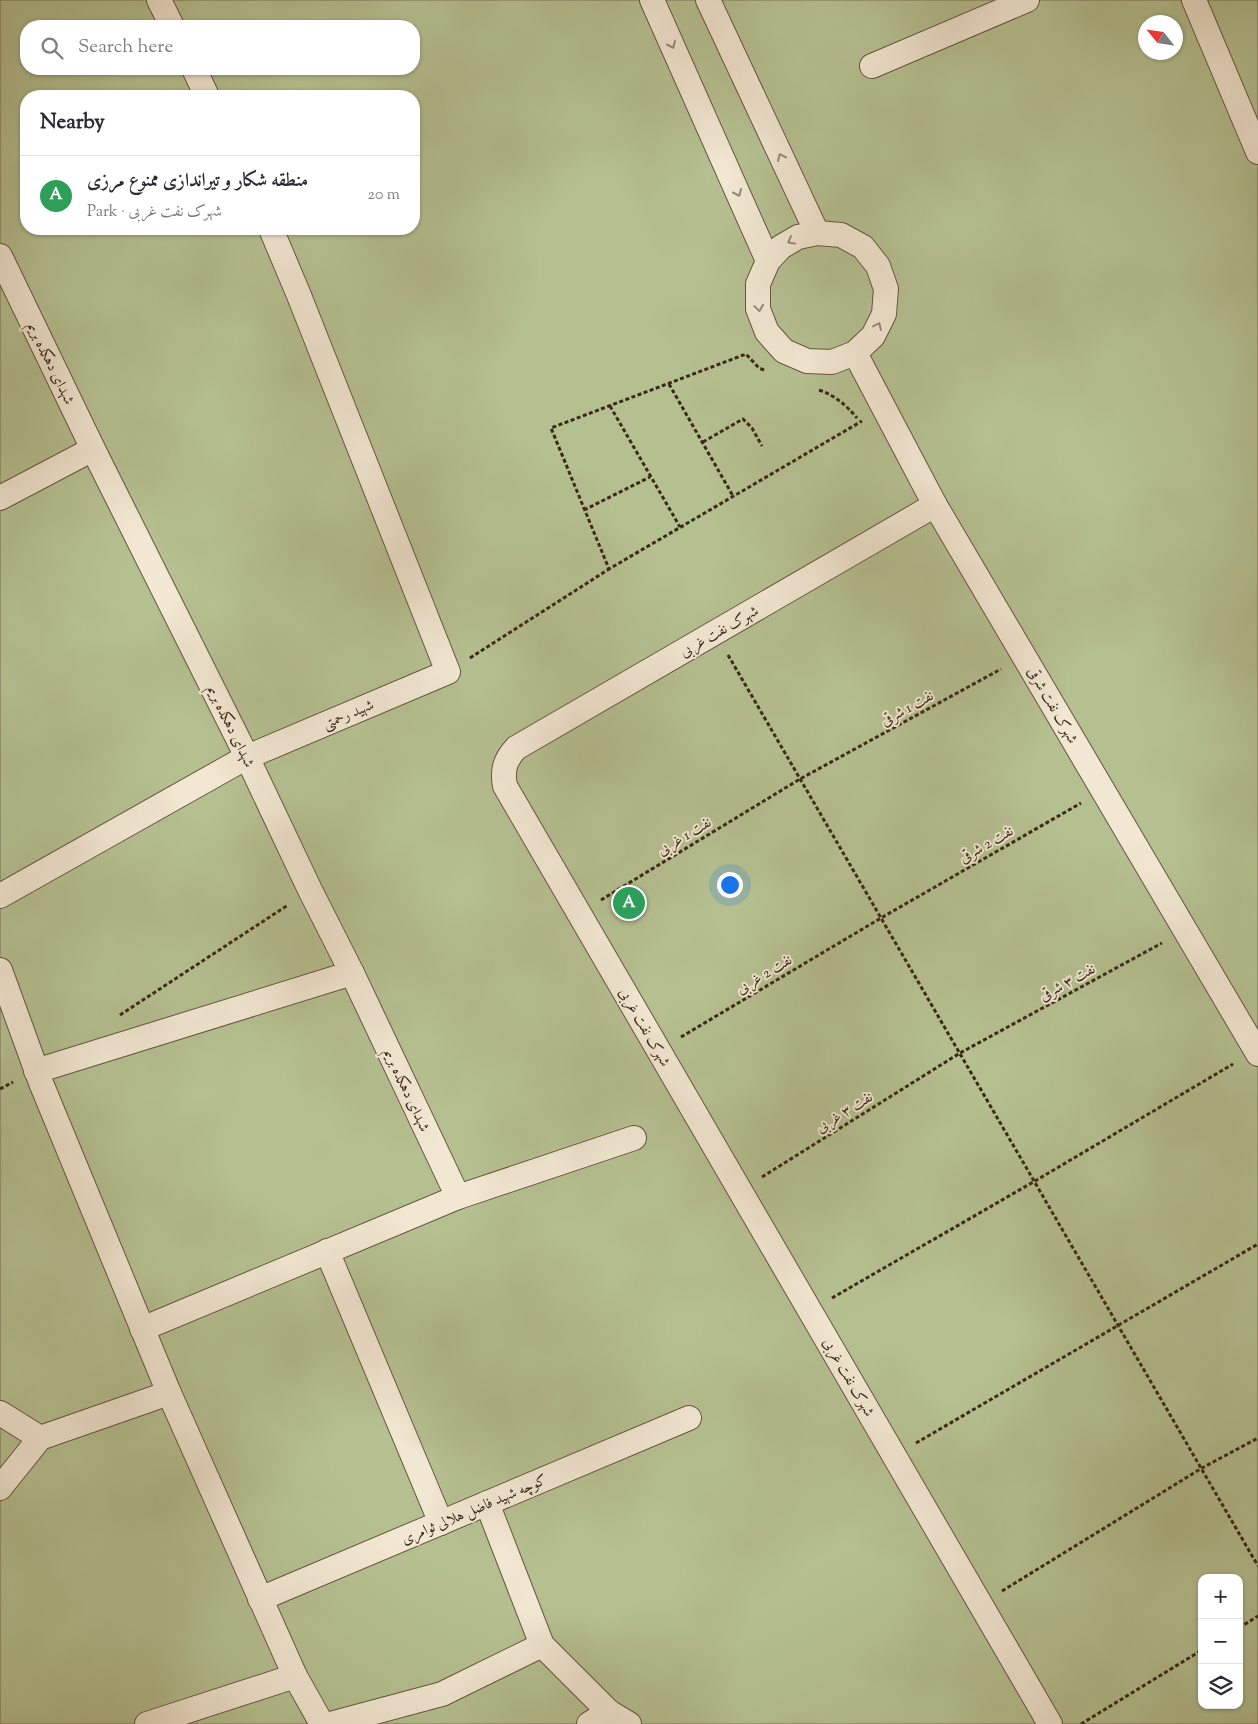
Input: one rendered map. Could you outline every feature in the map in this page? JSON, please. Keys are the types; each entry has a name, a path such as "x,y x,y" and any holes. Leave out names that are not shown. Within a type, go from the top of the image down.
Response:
{"street":[{"path":"159,0 169,20"},
{"path":"652,0 768,261"},
{"path":"708,0 817,233"},
{"path":"872,66 1027,0"},
{"path":"1194,0 1258,152"},
{"path":"197,75 204,90"},
{"path":"817,233 841,236 863,247 878,266 886,289 884,314 873,336 855,353 832,362 806,361 784,351 767,332 758,309 758,284 768,261 781,247 798,237 817,233"},
{"path":"274,235 448,672"},
{"name":"شهدای دهکده بریم","path":"0,256 93,449 247,757 458,1197"},
{"name":"شهرک نفت شرقی","path":"855,353 935,505 1257,1052"},
{"path":"0,498 93,449"},
{"name":"شهرک نفت غربی","path":"935,505 516,748 504,765 503,775 506,786 579,913 1050,1724"},
{"name":"شهید رحمتی","path":"0,896 247,757 448,672"},
{"path":"0,970 36,1071 169,1394 295,1676 322,1724"},
{"path":"36,1071 352,973"},
{"path":"142,1329 458,1197 634,1138"},
{"path":"327,1251 441,1523"},
{"path":"0,1488 40,1438 169,1394"},
{"path":"0,1413 40,1438"},
{"name":"کوچه شهید فاضل هلالی ثوامری","path":"260,1599 689,1418"},
{"path":"487,1503 542,1645 599,1718 629,1724"},
{"path":"330,1724 442,1694 542,1645"},
{"path":"147,1724 295,1676"}],"path":[{"path":"608,569 551,428 746,354 760,368 768,371"},
{"path":"669,383 733,496"},
{"path":"812,387 831,394 846,404 860,422"},
{"path":"610,406 680,527"},
{"path":"448,672 608,569 884,408"},
{"path":"702,442 743,419 752,428 762,446"},
{"path":"584,510 650,477"},
{"path":"715,633 1258,1566"},
{"name":"نفت 1 شرقی","path":"800,779 1024,656"},
{"name":"نفت 1 غربی","path":"579,913 800,779"},
{"name":"نفت 2 شرقی","path":"881,918 1103,790"},
{"path":"119,1016 310,890"},
{"name":"نفت 2 غربی","path":"659,1050 881,918"},
{"name":"نفت ۳ شرقی","path":"960,1053 1185,930"},
{"path":"810,1311 1257,1052"},
{"name":"نفت ۳ غربی","path":"740,1190 960,1053"},
{"path":"0,1089 36,1071"},
{"path":"894,1456 1258,1244"},
{"path":"980,1604 1202,1468 1258,1438"},
{"path":"1243,1625 1258,1616"},
{"path":"1081,1724 1198,1652"}],"green space":[{"path":"0,0 1258,0 1258,1724 0,1724"}],"place":[{"name":"منطقه شکار و تیراندازی ممنوع مرزی","path":"629,903"}]}
